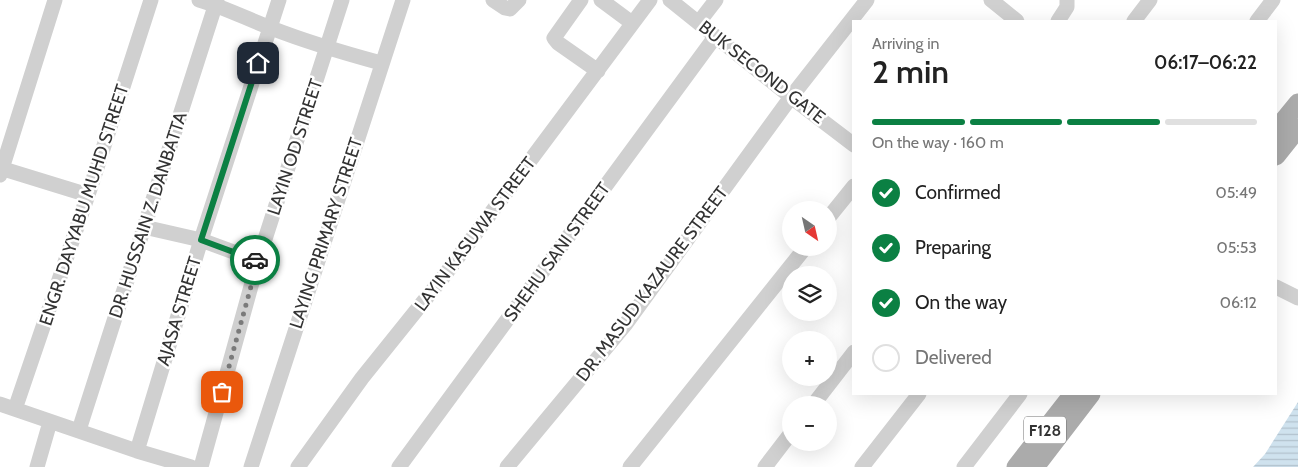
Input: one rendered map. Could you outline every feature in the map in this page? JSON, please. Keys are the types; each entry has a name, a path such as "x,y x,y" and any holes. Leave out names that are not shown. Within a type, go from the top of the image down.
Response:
{"main road":[{"path":"1277,129 1298,103"},
{"path":"1277,155 1298,128"},
{"name":"F128","path":"1016,467 1073,395"},
{"name":"F128","path":"1035,467 1090,395"}],"street":[{"path":"55,0 1,170 88,195"},
{"name":"ENGR. DAYYABU MUHD STREET","path":"7,406 88,195 151,0"},
{"path":"199,0 217,2 269,28 327,48 381,63"},
{"name":"AJASA STREET","path":"137,451 201,240 279,0"},
{"name":"LAYIN OD STREET","path":"201,467 258,261 342,0"},
{"name":"LAYING PRIMARY STREET","path":"251,467 403,0"},
{"path":"493,0 510,9 519,0"},
{"path":"581,0 554,38 558,43 598,72"},
{"path":"601,0 632,23"},
{"name":"LAYIN KASUWA STREET","path":"298,467 362,378 444,276 650,0"},
{"name":"BUK SECOND GATE","path":"670,0 852,143"},
{"path":"699,22 716,0"},
{"name":"DR. MASUD KAZAURE STREET","path":"855,20 867,0"},
{"path":"991,0 1016,20"},
{"path":"1059,20 1067,7 1067,0"},
{"path":"1135,20 1150,0"},
{"path":"1258,20 1273,0"},
{"name":"DR. HUSSAIN Z. DANBATTA","path":"78,430 217,2"},
{"name":"DR. MASUD KAZAURE STREET","path":"508,467 625,325 791,97 852,24"},
{"name":"SHEHU SANI STREET","path":"399,467 715,37"},
{"path":"838,206 852,188"},
{"path":"144,226 201,240 258,261"},
{"path":"630,467 799,256"},
{"path":"1277,288 1298,298"},
{"path":"820,396 852,355"},
{"path":"862,467 917,395"},
{"path":"964,467 1019,395"},
{"path":"7,406 137,451 191,467"},
{"path":"37,467 50,422"},
{"path":"765,467 782,445"}],"water":[{"path":"1298,402 1298,467 1253,467 1265,454"}],"way so far":[{"path":"222,392 258,261 255,260"}],"route":[{"path":"255,260 201,240 258,63"}]}
